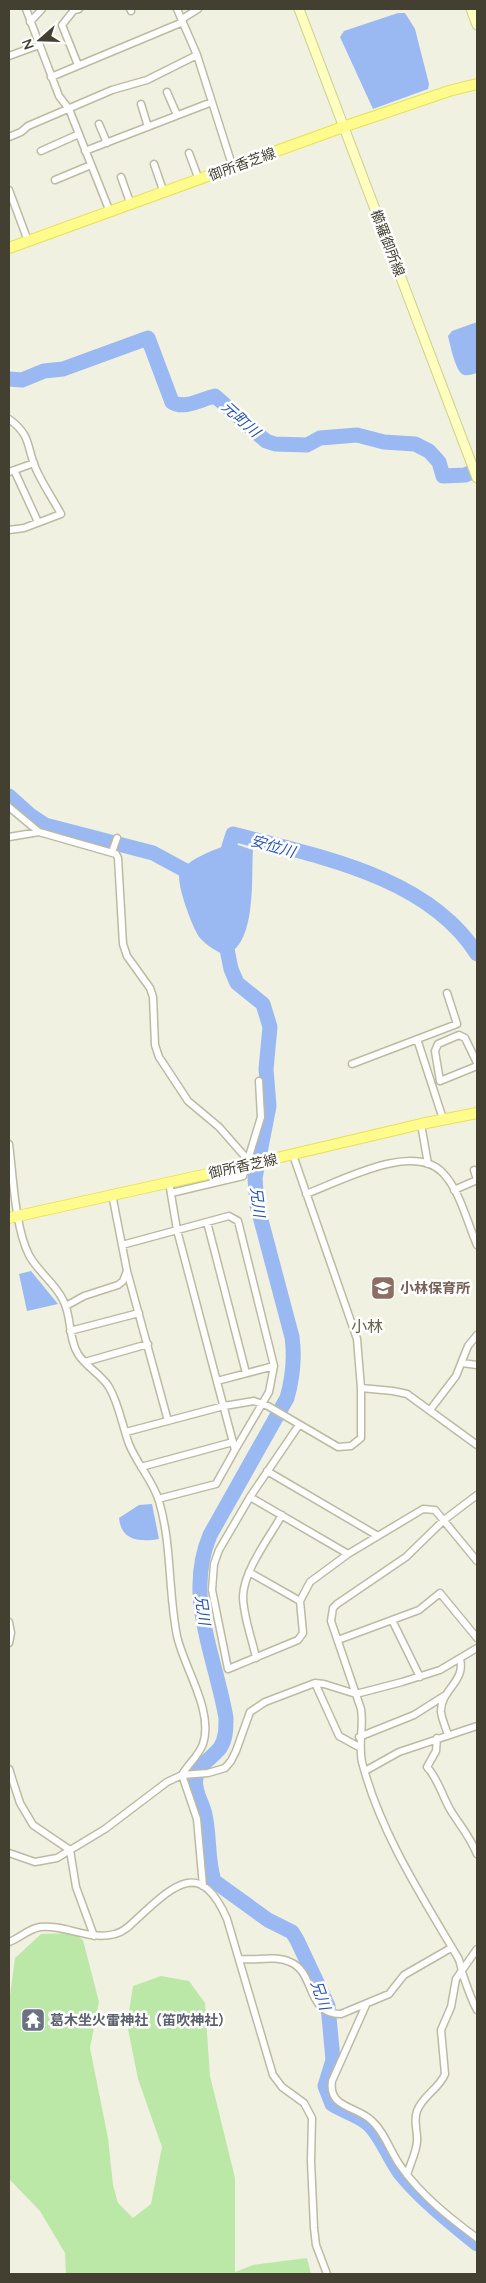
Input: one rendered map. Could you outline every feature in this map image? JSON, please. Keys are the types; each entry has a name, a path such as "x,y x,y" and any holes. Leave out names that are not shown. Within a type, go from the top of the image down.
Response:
{"main road":[{"name":"櫛羅御所線","path":"299,9 477,478"},
{"path":"471,9 477,25"},
{"name":"御所香芝線","path":"9,248 343,127 449,91 477,84"},
{"name":"御所香芝線","path":"14,1217 293,1155 442,1119 477,1113"}],"street":[{"path":"26,9 51,77 59,96 69,109 110,212"},
{"path":"30,22 42,9"},
{"path":"78,66 62,25 74,10 79,9"},
{"path":"177,9 197,55 216,120 233,168"},
{"path":"51,77 183,20 198,9"},
{"path":"9,56 39,45"},
{"path":"9,137 21,132 28,126 112,90 147,80 197,55"},
{"path":"168,92 177,115"},
{"path":"85,151 212,102"},
{"path":"140,104 148,126"},
{"path":"99,124 106,143"},
{"path":"41,151 79,134"},
{"path":"189,153 199,180"},
{"path":"154,164 164,192"},
{"path":"55,180 91,165"},
{"path":"121,177 131,205"},
{"path":"9,190 10,199 28,241"},
{"path":"9,419 17,425 28,440 34,463 61,514 9,530"},
{"path":"34,463 12,471 38,522"},
{"path":"9,808 39,832 112,852 118,858 125,950 131,962 150,988 153,998 156,1051 182,1094 219,1127 248,1160"},
{"path":"9,837 39,832"},
{"path":"112,852 117,838"},
{"path":"352,1064 457,1024 447,993"},
{"path":"459,1035 466,1038 477,1064 440,1081 435,1051 438,1044 459,1035"},
{"path":"417,1039 442,1119"},
{"path":"171,1193 243,1176 260,1116 259,1081"},
{"path":"421,1124 428,1164"},
{"path":"9,1144 14,1217 25,1248 30,1257 59,1292 66,1306 74,1345 85,1362 108,1386 130,1444 158,1499 166,1536 171,1595 178,1641 184,1661 204,1709 203,1742 199,1753 185,1775 197,1819 203,1886"},
{"path":"126,1432 245,1401 266,1405 338,1447 345,1448 356,1443 362,1432 357,1340 293,1155"},
{"path":"306,1194 391,1162 410,1161 428,1164 444,1174 454,1190 477,1245"},
{"path":"454,1190 477,1180 474,1170"},
{"path":"169,1182 177,1230 235,1450"},
{"path":"112,1194 127,1271 168,1421"},
{"path":"122,1245 229,1216 238,1221 274,1366 273,1380 266,1405 235,1450 216,1484 158,1499"},
{"path":"207,1222 246,1373"},
{"path":"66,1306 84,1296 118,1285 123,1281 127,1271"},
{"path":"70,1331 139,1312"},
{"path":"430,1410 456,1376 468,1346 477,1335"},
{"path":"85,1362 148,1344"},
{"path":"462,1363 477,1364"},
{"path":"217,1381 274,1366"},
{"path":"361,1388 400,1392 430,1410 477,1445"},
{"path":"299,1425 250,1497 219,1550 214,1564 212,1590 228,1669 298,1640 303,1633 300,1601 306,1588 316,1576 423,1508 435,1510 477,1561"},
{"path":"142,1467 234,1442"},
{"path":"267,1471 378,1536"},
{"path":"477,1495 444,1520 406,1557 333,1608 331,1621 362,1716 359,1748 365,1771 389,1834 457,1956 477,2010"},
{"path":"250,1497 348,1554"},
{"path":"256,1658 243,1597 249,1572 282,1515"},
{"path":"249,1572 300,1601"},
{"path":"338,1640 419,1610 440,1593 477,1638"},
{"path":"392,1620 420,1677"},
{"path":"9,1622 11,1633 9,1643"},
{"path":"9,1853 35,1862 57,1858 105,1829 167,1782 185,1775 208,1773 225,1768 231,1761 246,1721 256,1706 300,1687 315,1683 356,1694 440,1670 477,1648"},
{"path":"359,1737 414,1715 444,1696 454,1685 462,1671 460,1659"},
{"path":"315,1683 335,1731 344,1740 359,1748"},
{"path":"444,1696 441,1712 448,1735"},
{"path":"365,1771 399,1752 477,1726"},
{"path":"437,1738 436,1751 426,1767 435,1776 451,1810 467,1833 477,1854"},
{"path":"9,1770 20,1803 33,1824 70,1850 76,1887 94,1936"},
{"path":"9,1942 32,1929 45,1927 94,1936 118,1934 152,1905 182,1884 195,1881 203,1886 223,1908 273,2075 282,2087 304,2103 312,2118 311,2161 314,2228 316,2245 327,2274"},
{"path":"240,1960 284,1960 297,1965 318,2005 333,2014 349,2012 389,1994 404,1975 451,1948"},
{"path":"407,2175 417,2141 415,2124 418,2110 426,2095 442,2080 445,2074 441,2030 451,2007 454,1985 461,1970 477,1949"},
{"path":"366,2005 332,2081 332,2094 340,2104 371,2119 407,2175 448,2215 477,2238"}],"green space":[{"path":"74,1933 83,1940 99,2002 90,2048 108,2138 113,2185 118,2203 133,2218 151,2204 162,2147 138,2079 127,2024 133,1986 161,1976 189,1981 205,2003 210,2076 235,2178 235,2272 253,2265 307,2258 311,2274 66,2274 65,2253 40,2211 9,2179 9,2003 15,1958 41,1934"}],"water":[{"path":"398,13 405,13 415,29 429,84 428,89 373,109 340,37 344,31"},
{"path":"477,322 477,373 464,375 459,371 455,362 448,336 452,331"},
{"path":"232,843 253,850 252,893 243,938 235,949 225,955 208,945 197,933 189,916 179,878 184,867 196,858"},
{"path":"31,1271 58,1304 27,1311 19,1274"},
{"path":"152,1504 159,1539 139,1540 128,1536 123,1531 119,1518 139,1505"}],"waterway":[{"name":"元町川","path":"9,379 22,380 44,371 63,369 148,338 172,402 182,405 215,396 266,441 275,444 307,445 320,438 357,435 384,442 415,444 429,451 439,462 443,476 465,475 477,470"},
{"name":"安位川","path":"9,796 30,815 45,825 153,853 201,879"},
{"name":"安位川","path":"224,863 233,834 300,851 368,873 430,905 456,927 477,954"},
{"name":"兄川","path":"224,934 231,969 237,983 263,1004 270,1027 266,1069 269,1106 255,1178 257,1205 292,1337 293,1360 287,1398 210,1535 203,1558 200,1581 204,1626 226,1718 222,1745 199,1769 195,1783 207,1823 212,1873 214,1881 268,1920 292,1932 297,1940 328,2006 333,2060 325,2086 332,2104 371,2126 400,2173 437,2210 477,2244"}],"place":[{"name":"小林保育所","path":"383,1288"},
{"name":"葛木坐火雷神社（笛吹神社）","path":"33,2020"}],"district":[{"name":"小林","path":"367,1326"}]}
